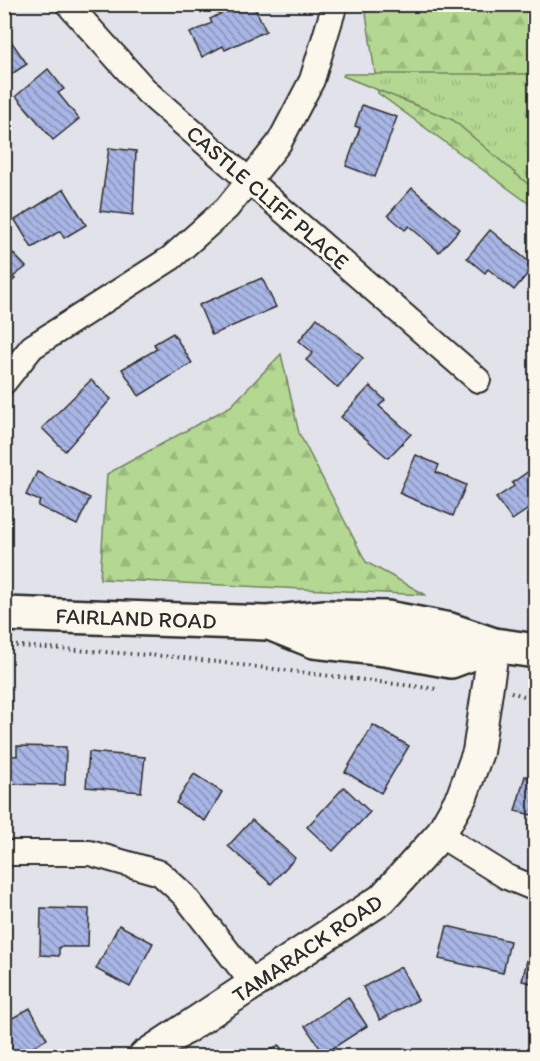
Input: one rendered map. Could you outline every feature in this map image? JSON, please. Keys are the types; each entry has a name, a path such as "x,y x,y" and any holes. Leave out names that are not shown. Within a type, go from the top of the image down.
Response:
{"main road":[{"name":"FAIRLAND ROAD","path":"4,614 267,623 325,617 387,618 450,630 494,645 536,651"}],"street":[{"name":"CASTLE CLIFF PLACE","path":"68,4 148,93 478,380"},
{"path":"4,382 32,347 171,258 227,208 279,143 312,80 335,4"},
{"name":"TAMARACK ROAD","path":"144,1056 382,899 440,836 462,796 478,752 494,645"},
{"path":"440,836 507,877 536,889"},
{"path":"4,853 90,853 160,873 184,895 254,985"}],"path":[{"path":"4,645 176,657 439,689"}],"green space":[{"path":"427,4 535,5 535,208 378,93 365,7"},
{"path":"344,74 535,74 535,190 453,120 343,76"},
{"path":"281,354 299,433 366,562 426,595 100,579 107,474 231,406"}],"building":[{"path":"240,4 253,4 266,31 225,50 223,46 202,57 190,33 212,23 210,19"},
{"path":"4,31 27,64 4,79"},
{"path":"48,69 64,89 58,93 79,119 53,140 16,96"},
{"path":"362,105 397,117 375,177 346,166 360,128 355,126"},
{"path":"109,148 136,151 133,215 100,211"},
{"path":"412,188 460,229 439,252 409,226 405,230 388,215"},
{"path":"64,189 86,225 64,238 60,231 32,248 15,220"},
{"path":"490,230 534,266 514,290 488,269 485,273 467,258"},
{"path":"7,247 26,267 4,288 4,250"},
{"path":"262,278 276,307 212,335 199,305"},
{"path":"317,318 363,358 338,388 306,360 313,353 299,341"},
{"path":"173,333 192,363 139,396 122,369 157,349 154,344"},
{"path":"91,380 111,399 65,451 42,428"},
{"path":"370,386 385,400 379,406 411,434 388,458 341,417"},
{"path":"416,455 439,465 436,472 466,485 453,516 399,493"},
{"path":"536,466 536,504 512,520 496,498 514,486 512,483"},
{"path":"37,472 90,498 77,525 38,506 40,501 26,495"},
{"path":"373,725 409,746 381,793 345,772"},
{"path":"17,746 66,747 65,785 4,784 4,755 17,756"},
{"path":"89,752 145,757 141,792 86,787"},
{"path":"194,774 222,792 205,821 176,803"},
{"path":"525,776 536,779 536,816 515,811"},
{"path":"344,787 370,812 333,851 307,827"},
{"path":"252,820 295,858 271,884 228,846"},
{"path":"41,908 89,909 88,947 59,947 59,956 40,955"},
{"path":"119,925 153,943 130,987 96,969"},
{"path":"447,926 510,941 503,973 439,959"},
{"path":"530,948 536,949 536,984 522,981"},
{"path":"401,967 418,1000 380,1020 363,987"},
{"path":"348,997 367,1026 324,1054 305,1026"},
{"path":"30,1008 47,1039 17,1056 6,1056 4,1023"},
{"path":"279,1045 286,1056 260,1056"}]}
